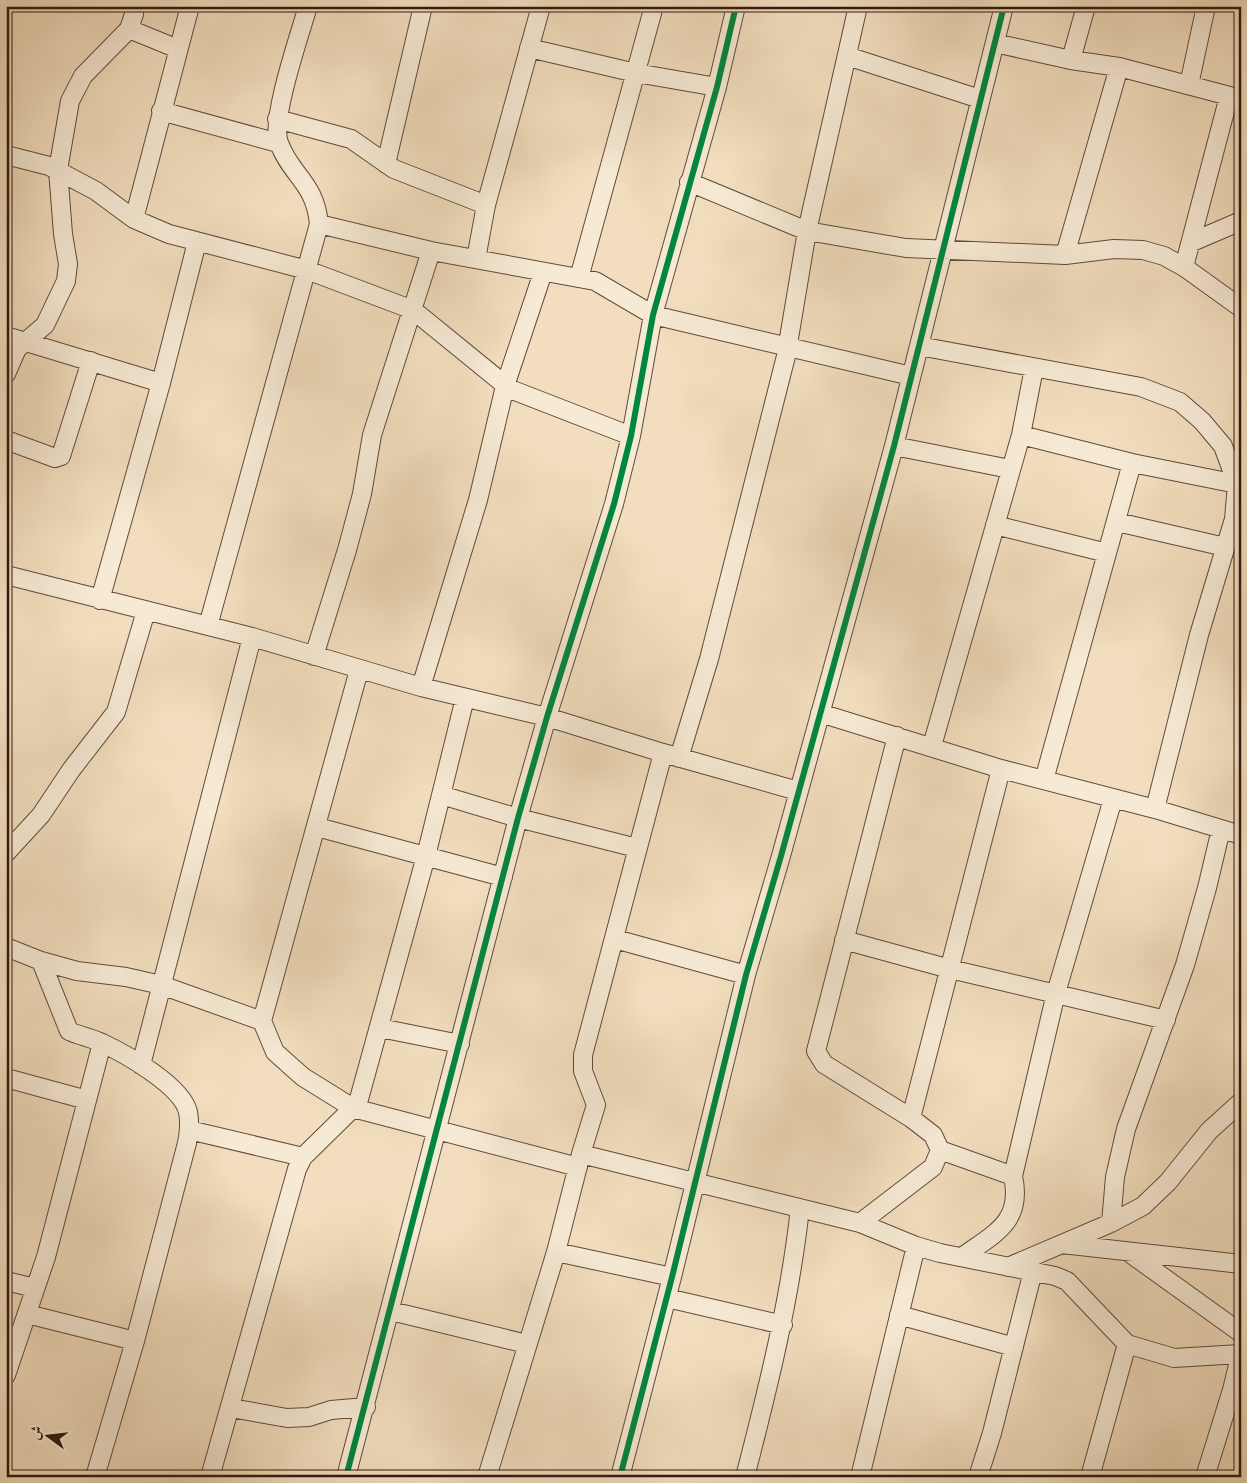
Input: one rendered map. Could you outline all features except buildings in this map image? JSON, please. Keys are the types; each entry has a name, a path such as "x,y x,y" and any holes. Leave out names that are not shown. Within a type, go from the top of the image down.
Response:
{"street":[{"path":"6,374 17,349 46,326 66,281 68,264 63,234 58,170 70,102 83,76 129,29 134,14 134,6"},
{"path":"134,219 190,6"},
{"path":"208,626 319,224 318,209 312,194 278,143 276,131 277,119 308,6"},
{"path":"386,164 423,6"},
{"path":"476,259 486,205 541,6"},
{"path":"579,278 654,6"},
{"path":"346,1477 366,1407 518,818 547,717 614,504 631,436 653,315 716,87 736,6"},
{"path":"488,1477 556,1252 579,1160 596,1105 583,1071 583,1055 615,940 637,848 708,659 788,346 807,231 858,6"},
{"path":"620,1477 667,1298 746,975 782,856 798,791 894,446 1004,6"},
{"path":"1070,60 1086,6"},
{"path":"1189,85 1206,6"},
{"path":"129,29 178,49"},
{"path":"995,42 1070,60 1119,67 1235,97 1184,267"},
{"path":"529,48 636,73 716,87"},
{"path":"847,56 980,99"},
{"path":"1065,255 1119,67"},
{"path":"161,111 278,143"},
{"path":"277,119 351,139 386,164 410,176 486,205"},
{"path":"6,155 58,170 96,191 134,219 169,234 307,270 413,310 505,386 631,436"},
{"path":"689,182 807,231 906,248 1065,255 1114,249 1143,250 1164,256 1184,267 1241,308"},
{"path":"1192,242 1241,221"},
{"path":"319,224 431,250 579,278 604,285 653,315 911,376"},
{"path":"100,600 161,383 197,242"},
{"path":"314,656 347,550 362,494 372,435 431,250"},
{"path":"421,687 478,500 505,386 543,272"},
{"path":"6,336 161,383"},
{"path":"919,346 1141,387 1180,402 1202,422 1223,446 1237,472 1234,519 1199,634 1155,809"},
{"path":"6,440 55,458 61,456 91,361"},
{"path":"932,746 1010,469 1022,435 1034,368"},
{"path":"1022,435 1132,463 1237,472"},
{"path":"894,446 1010,469"},
{"path":"1044,780 1132,463"},
{"path":"1117,522 1225,547"},
{"path":"995,525 1107,553"},
{"path":"6,575 252,637 421,687 547,717 671,756 798,791"},
{"path":"6,854 41,815 71,770 116,712 146,611"},
{"path":"141,1065 252,637"},
{"path":"359,670 262,1021 275,1052 303,1077 353,1108 438,1130 694,1182 860,1223 916,1246 1055,1276 1067,1281 1127,1344 1174,1358 1240,1354 1232,1390 1205,1477"},
{"path":"210,1477 231,1408 288,1195 303,1157 353,1108 358,1099 380,1028 426,856 465,698"},
{"path":"820,713 1001,768 1155,809 1241,835"},
{"path":"897,736 817,1044 818,1056 824,1064 911,1118 933,1135 940,1150 1013,1176"},
{"path":"911,1118 1001,768"},
{"path":"441,795 518,818 637,848"},
{"path":"962,1257 1002,1229 1011,1218 1016,1204 1016,1189 1013,1176 1056,994 1113,799"},
{"path":"317,827 503,877"},
{"path":"1111,1223 1114,1177 1126,1129 1185,965 1207,888 1221,829"},
{"path":"615,940 746,975"},
{"path":"844,940 950,969 1166,1020"},
{"path":"6,947 41,961 77,971 117,976 161,985 262,1021"},
{"path":"41,961 67,1028 72,1032 102,1043 141,1065 178,1093 188,1112 190,1130 135,1341 95,1477"},
{"path":"380,1028 460,1044"},
{"path":"6,1375 46,1257 102,1043"},
{"path":"6,1078 87,1100"},
{"path":"1008,1267 1111,1223 1143,1206 1168,1182 1209,1131 1241,1102"},
{"path":"190,1130 303,1157"},
{"path":"860,1223 933,1167 940,1150"},
{"path":"745,1477 783,1325 795,1255 800,1208"},
{"path":"1061,1244 1241,1264"},
{"path":"860,1477 916,1246"},
{"path":"556,1252 672,1277"},
{"path":"1128,1252 1241,1333"},
{"path":"978,1477 992,1433 1033,1271"},
{"path":"6,1281 35,1288"},
{"path":"667,1298 783,1325"},
{"path":"391,1311 527,1344"},
{"path":"27,1314 135,1341"},
{"path":"899,1316 1014,1347"},
{"path":"1090,1477 1127,1344"},
{"path":"231,1408 287,1418 309,1417 331,1410 366,1407"}],"cycle path":[{"path":"346,1477 518,818 547,717 614,504 631,436 653,315 717,87 736,6"},
{"path":"620,1477 672,1277 746,975 781,856 894,446 1004,6"}]}
